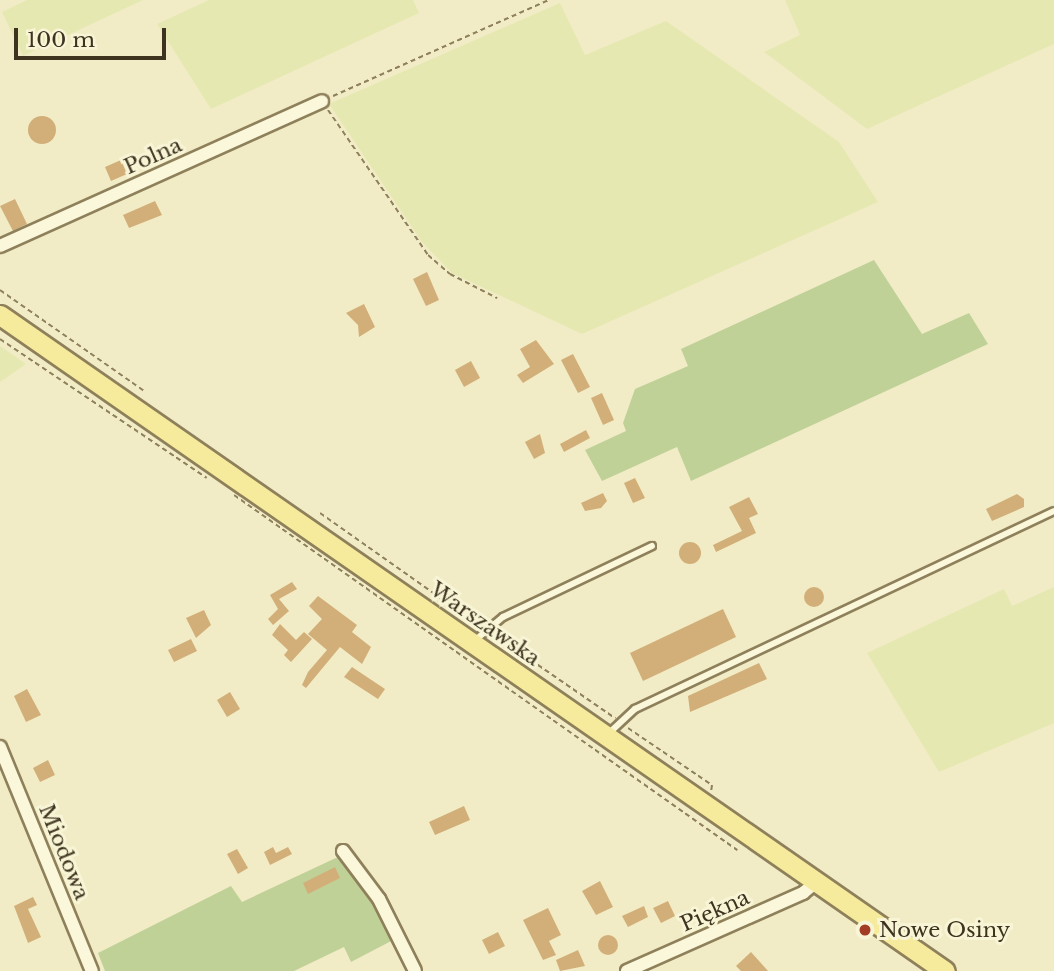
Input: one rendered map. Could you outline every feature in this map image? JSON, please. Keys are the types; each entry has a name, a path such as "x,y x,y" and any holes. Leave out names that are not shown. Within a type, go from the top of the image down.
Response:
{"main road":[{"name":"Warszawska","path":"0,315 478,635 612,728 816,882 945,971"}],"street":[{"name":"Polna","path":"0,246 322,100"},
{"name":"Miodowa","path":"0,747 92,971"},
{"path":"343,851 379,899 415,971"},
{"name":"Piękna","path":"627,971 803,893 816,882"}],"lane":[{"path":"612,728 1054,511"},
{"path":"478,635 652,546"}],"path":[{"path":"497,298 450,274 428,255 322,100 548,0"},
{"path":"0,290 144,391"},
{"path":"0,339 203,478 212,474"},
{"path":"228,486 236,491 235,500 737,850"},
{"path":"320,513 478,635 612,728 712,785 711,796"}],"green space":[{"path":"27,0 143,0 23,56 2,12"},
{"path":"209,0 413,0 419,13 211,109 157,24"},
{"path":"785,0 1054,0 1054,44 867,129 764,52 800,35"},
{"path":"560,3 585,55 666,21 839,142 878,202 582,334 452,273 422,242 329,104"},
{"path":"874,260 922,334 969,313 988,344 691,481 677,447 602,481 585,450 626,431 623,423 635,389 688,366 681,349"},
{"path":"0,346 26,364 0,382"},
{"path":"1054,587 1054,723 939,772 867,653 1004,589 1012,606"},
{"path":"340,856 370,892 395,939 351,962 344,947 294,971 105,971 98,953 231,886 242,902"}],"building":[{"path":"42,116 52,120 56,130 52,140 42,144 32,140 28,130 32,120"},
{"path":"121,160 127,174 111,181 105,167"},
{"path":"15,199 27,224 13,231 0,206"},
{"path":"155,201 162,215 129,228 123,215"},
{"path":"427,272 439,300 426,306 413,279"},
{"path":"364,304 375,327 359,337 358,325 346,313"},
{"path":"536,340 554,364 523,383 517,375 530,367 520,349"},
{"path":"573,354 590,387 578,393 561,360"},
{"path":"471,361 480,378 464,387 455,370"},
{"path":"602,393 614,420 603,425 591,398"},
{"path":"586,430 590,438 564,452 560,444"},
{"path":"540,434 545,453 534,459 525,442"},
{"path":"635,478 645,498 633,503 624,483"},
{"path":"603,493 607,501 601,508 585,511 581,503"},
{"path":"1017,494 1024,499 1024,507 992,521 986,509"},
{"path":"749,497 758,514 749,518 756,533 716,552 713,545 742,531 729,507"},
{"path":"690,542 698,545 701,553 698,561 690,564 682,561 679,553 682,545"},
{"path":"292,582 297,589 279,599 289,611 273,625 268,619 278,609 270,595"},
{"path":"814,587 821,590 824,597 821,604 814,607 807,604 804,597 807,590"},
{"path":"318,596 357,625 352,632 371,647 362,664 340,647 306,688 302,685 308,672 327,650 308,634 322,619 309,606"},
{"path":"723,609 736,637 643,681 630,653"},
{"path":"204,610 211,625 196,638 186,618"},
{"path":"280,624 296,640 304,632 312,639 291,662 284,655 288,650 272,635"},
{"path":"191,639 197,651 174,662 168,650"},
{"path":"759,663 767,679 690,712 688,696"},
{"path":"352,667 385,689 378,699 344,677"},
{"path":"27,689 41,715 26,722 14,696"},
{"path":"230,692 240,709 227,717 217,700"},
{"path":"48,760 55,775 40,782 33,768"},
{"path":"464,806 470,820 435,835 429,822"},
{"path":"273,847 276,853 288,847 292,854 270,865 264,852"},
{"path":"237,849 248,868 238,874 227,854"},
{"path":"335,867 340,878 308,894 303,883"},
{"path":"600,881 613,907 596,915 582,891"},
{"path":"33,897 37,905 28,909 41,937 28,943 14,906"},
{"path":"668,901 675,916 661,923 653,908"},
{"path":"644,906 648,917 628,927 622,916"},
{"path":"548,908 561,935 549,941 556,955 543,960 523,920"},
{"path":"498,932 505,946 489,954 482,940"},
{"path":"608,935 615,938 618,945 615,952 608,955 601,952 598,945 601,938"},
{"path":"578,950 585,966 560,971 556,960"},
{"path":"751,952 768,971 741,971 736,966"}],"place":[{"name":"Nowe Osiny","path":"865,930"}]}
